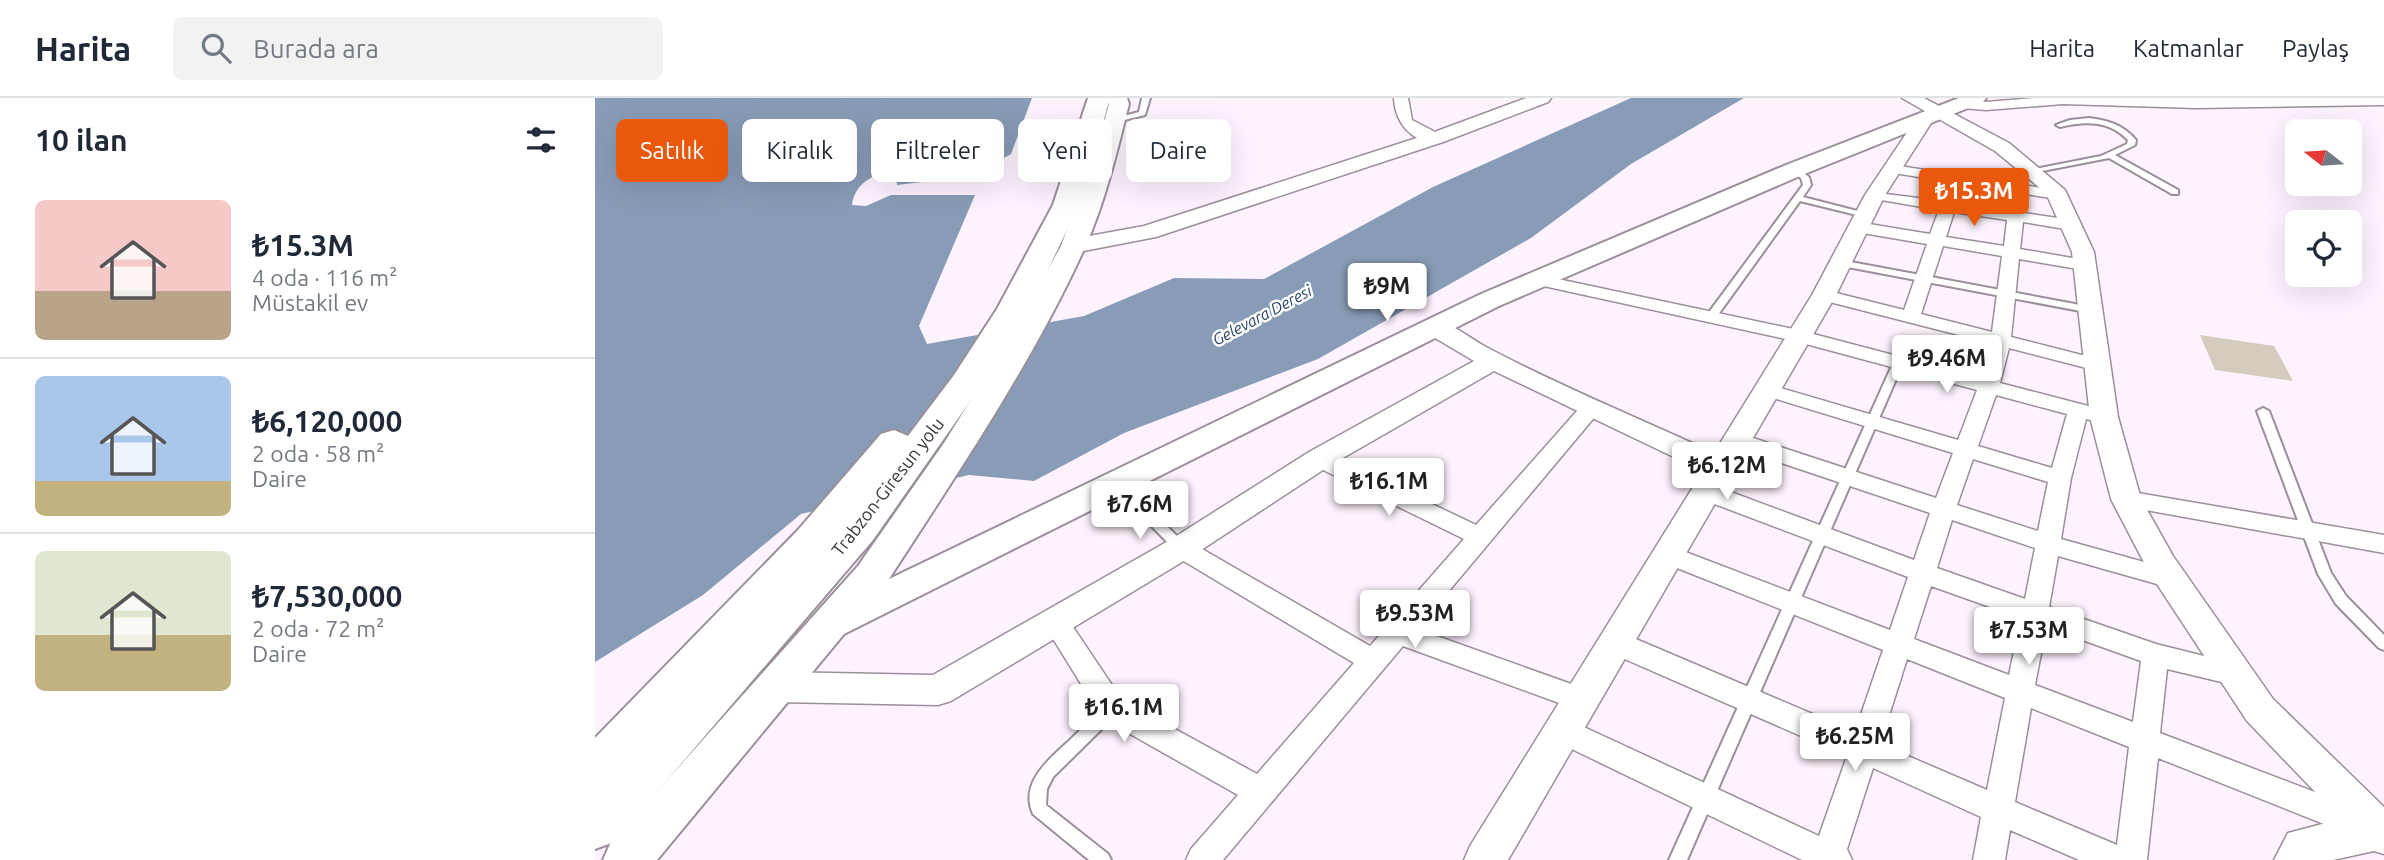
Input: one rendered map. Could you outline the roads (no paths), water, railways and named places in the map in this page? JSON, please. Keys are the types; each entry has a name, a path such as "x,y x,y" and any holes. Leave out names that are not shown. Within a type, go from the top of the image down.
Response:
{"highway":[{"name":"Trabzon-Giresun yolu","path":"1014,308 1018,257 1049,194 1063,147 1073,98"},
{"name":"Trabzon-Giresun yolu","path":"595,824 735,675 859,530 968,380 1014,308 1066,205 1099,98"},
{"name":"Trabzon-Giresun yolu","path":"595,773 735,675"},
{"path":"595,760 735,675"}],"main road":[{"path":"627,860 735,675 834,622 1490,300 1942,107"},
{"path":"834,622 871,576 957,448 1014,308 1073,246 1116,109"}],"street":[{"path":"1401,98 1402,119 1405,124 1436,138"},
{"path":"1073,246 1148,232 1436,138 1542,98"},
{"path":"1942,107 2092,99 2178,104 2312,99 2384,102"},
{"path":"1485,860 1613,642 1824,295 1866,212 1893,169 1942,107"},
{"path":"1942,107 2002,147 2027,180"},
{"path":"1893,169 1957,178 2027,180 2057,194 2083,253 2091,310 2098,365 2091,414 2060,478 1989,860"},
{"path":"1911,317 1957,178"},
{"path":"1563,731 1831,859 1864,749 1944,508 1989,385 2001,340 2017,217 2027,180"},
{"path":"1866,212 1948,206 2070,225"},
{"path":"1866,212 1937,241 2084,265"},
{"path":"1539,280 1798,336 2091,414"},
{"path":"1824,295 2098,365"},
{"path":"1434,327 1493,361 1591,408 1711,479 1822,536 2155,655 2234,674"},
{"path":"735,675 938,690 1181,548 1319,459 1493,361"},
{"path":"1767,390 2060,478"},
{"path":"1202,860 1591,408"},
{"path":"2091,414 2126,499 2171,579 2234,674 2260,710 2382,832"},
{"path":"1736,440 2049,544 2171,579"},
{"path":"1319,459 1480,537"},
{"path":"2126,499 2384,544"},
{"path":"1181,548 1373,661"},
{"path":"1667,554 2382,832"},
{"path":"1056,622 1112,709 1261,792"},
{"path":"1398,633 1581,699"},
{"path":"1613,642 1750,698 1997,811 2116,860"},
{"path":"2131,860 2155,655"},
{"path":"2295,860 2303,847 2382,832"}],"lane":[{"path":"1116,109 1142,113 1146,98"},
{"path":"2027,180 2110,156 2131,145 2132,140 2126,133 2092,119 2060,125"},
{"path":"2110,156 2175,192"},
{"path":"1710,317 1808,182 1803,174 1794,170"},
{"path":"1798,198 1866,212"},
{"path":"1840,262 2091,310"},
{"path":"1678,860 1899,361"},
{"path":"2263,411 2325,574 2341,600 2384,644"},
{"path":"1116,483 1181,548"},
{"path":"1102,860 1039,808 1036,800 1047,772 1112,709"}],"water":[{"name":"Gelevara Deresi","path":"595,98 1032,98 1024,119 1018,119 1018,135 1011,154 1004,158 1004,119 871,119 871,178 857,190 852,205 866,206 891,195 975,195 919,326 927,344 1084,316 1174,278 1264,279 1433,187 1631,98 1744,98 1631,164 1531,238 1318,359 1124,433 1034,481 969,475 801,514 703,595 595,662"},
{"path":"897,182 922,182 897,185"}]}
